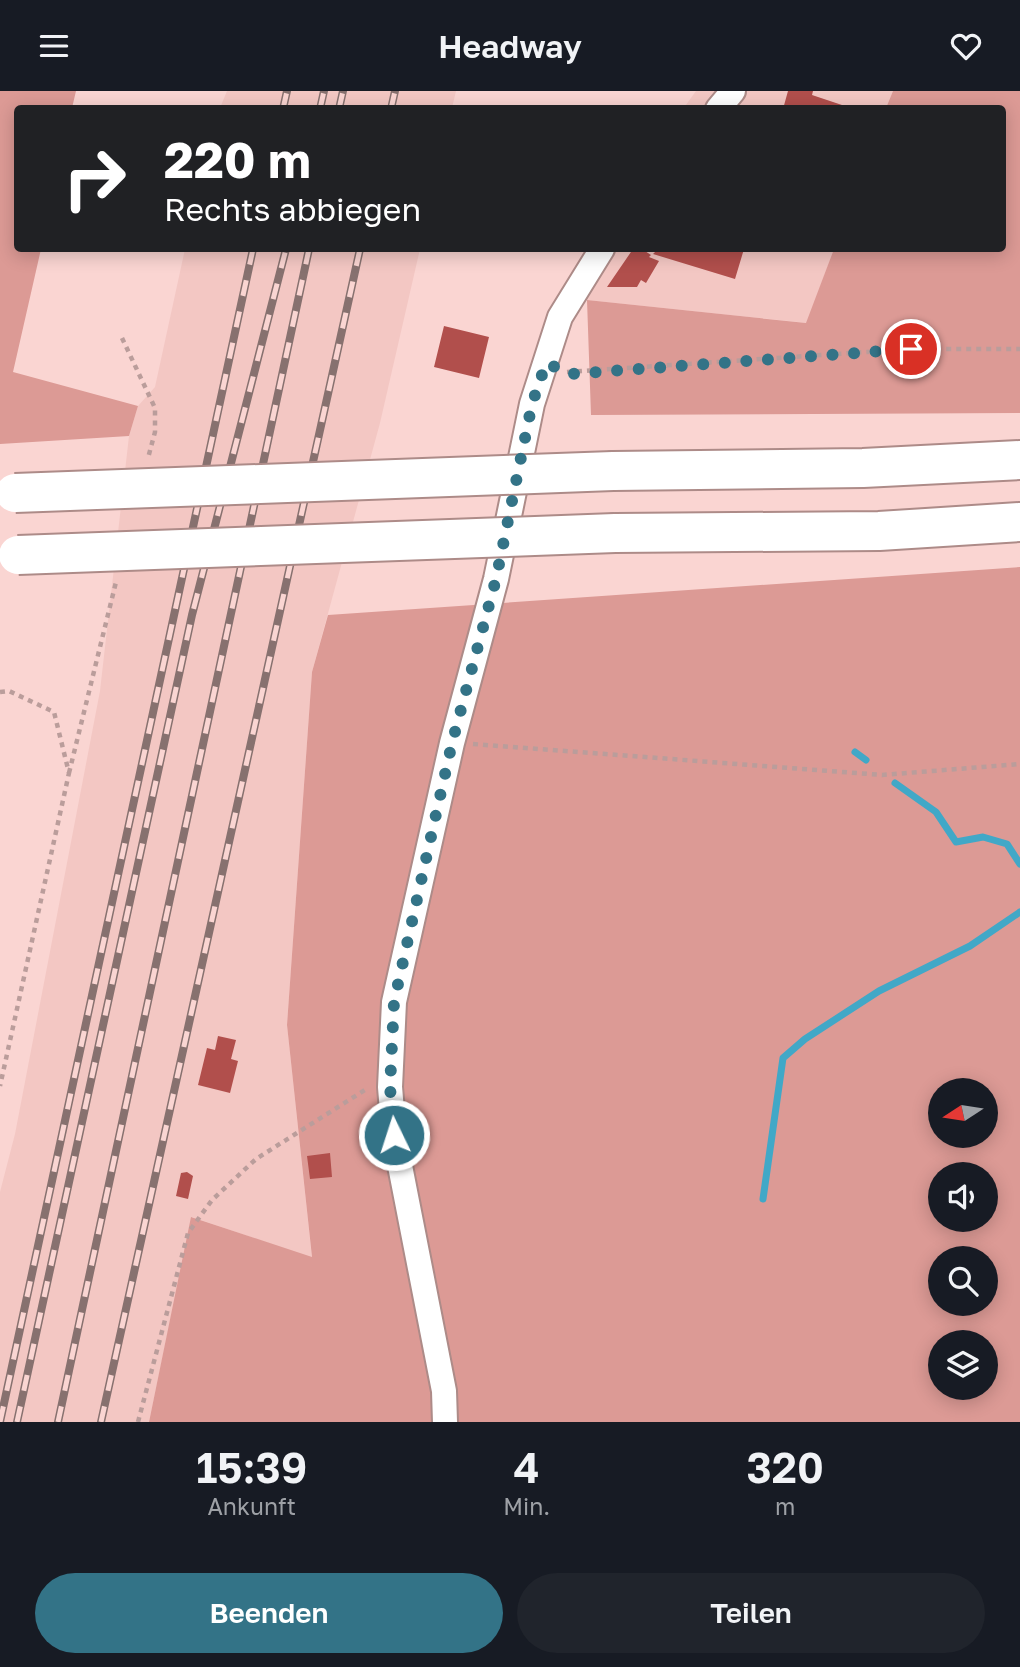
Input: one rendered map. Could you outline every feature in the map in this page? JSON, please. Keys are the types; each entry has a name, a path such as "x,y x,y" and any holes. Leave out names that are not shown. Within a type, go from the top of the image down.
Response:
{"highway":[{"path":"8,494 613,471 863,468 1020,460"},
{"path":"9,555 615,533 878,531 1020,522"}],"street":[{"path":"721,105 733,91"},
{"path":"445,1422 444,1391 394,1135 390,1087 394,1002 452,743 496,579 532,404 560,317 601,252"}],"path":[{"path":"122,338 155,408 155,432 145,471"},
{"path":"546,363 571,374 911,349 1020,349"},
{"path":"0,1086 69,773 118,576"},
{"path":"0,692 9,691 54,712 69,773"},
{"path":"452,743 882,775 1020,764"},
{"path":"138,1422 188,1233 212,1201 256,1159 312,1126 366,1088 390,1087"}],"shaded area":[{"path":"0,91 76,91 73,105 14,105 14,252 40,252 13,372 138,406 129,436 0,444"},
{"path":"227,91 456,91 453,105 221,105"},
{"path":"696,91 893,91 887,105 686,105"},
{"path":"893,91 1020,91 1020,413 591,415 587,300 806,323 833,252 1006,252 1006,105 887,105"},
{"path":"184,252 419,252 380,423 312,672 287,1025 312,1258 192,1217 149,1422 0,1422 0,1192 15,1134 100,691 129,436 138,406 155,387"},
{"path":"597,252 833,252 807,323 587,300"},
{"path":"1020,567 1020,1422 149,1422 191,1217 312,1257 287,1025 312,672 328,615"}],"building":[{"path":"788,91 813,91 812,95 842,105 784,105"},
{"path":"631,252 646,252 651,255 649,257 659,261 646,283 641,280 637,287 607,287"},
{"path":"655,252 743,252 735,279 653,254"},
{"path":"444,326 489,337 479,378 434,367"},
{"path":"218,1036 236,1040 231,1059 238,1061 230,1093 198,1085 207,1048 215,1050"},
{"path":"330,1153 332,1177 310,1179 307,1156"},
{"path":"187,1172 193,1176 188,1199 176,1196 181,1173"}],"waterway":[{"path":"855,752 866,760"},
{"path":"895,783 936,812 956,842 983,837 1007,844 1020,864"},
{"path":"763,1199 783,1058 805,1039 879,991 970,946 1020,912"}],"railway":[{"path":"284,105 287,91"},
{"path":"321,105 324,91"},
{"path":"340,105 343,91"},
{"path":"392,105 395,91"},
{"path":"0,1422 252,252"},
{"path":"17,1422 192,615 285,252"},
{"path":"58,1422 308,252"},
{"path":"101,1422 359,252"}],"route":[{"path":"394,1135 390,1087 394,1002 452,743 496,579 532,404 546,363 571,374 911,349"}]}
